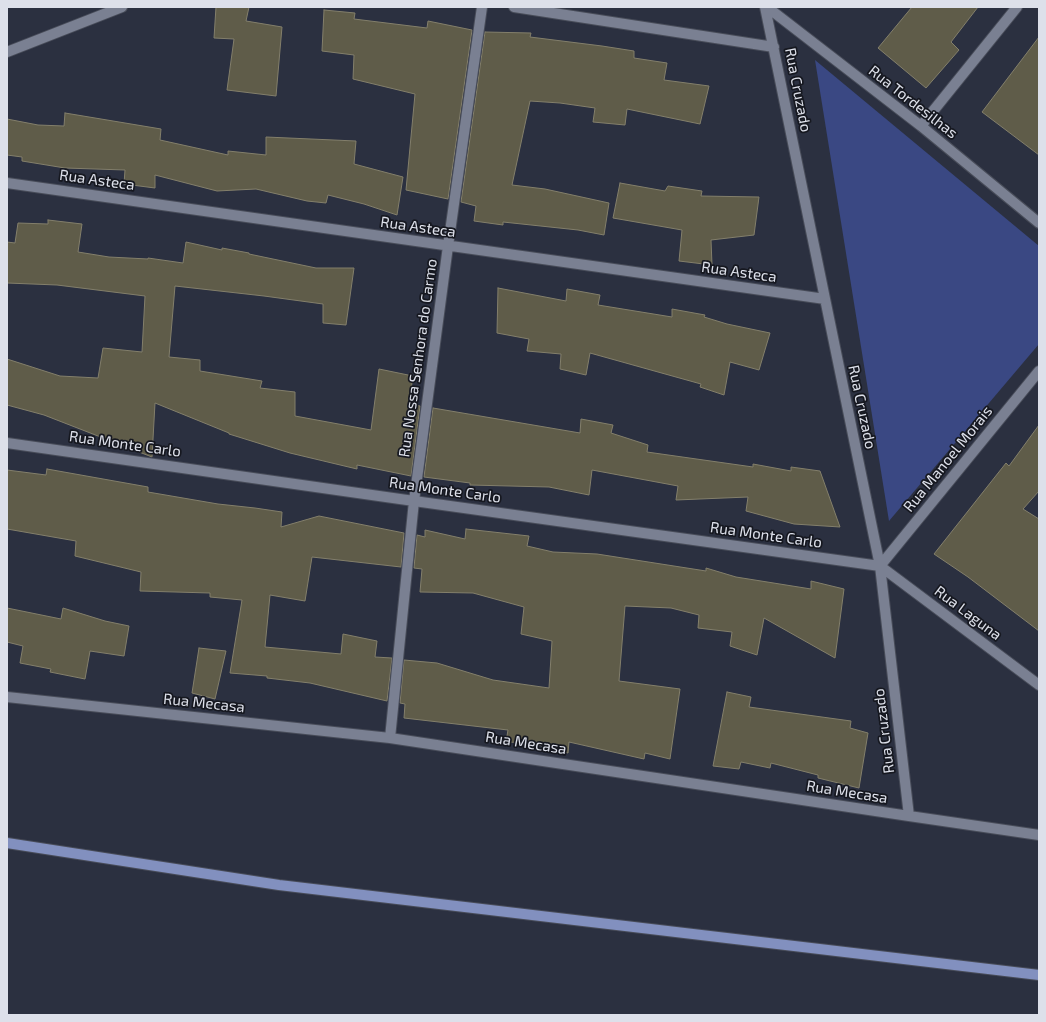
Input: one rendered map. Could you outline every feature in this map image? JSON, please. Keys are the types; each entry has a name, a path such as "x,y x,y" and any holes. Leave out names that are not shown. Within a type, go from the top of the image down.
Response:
{"main road":[{"path":"7,843 279,884 1039,975"}],"street":[{"path":"7,52 122,7"},
{"name":"Rua Nossa Senhora do Carmo","path":"390,738 414,501 482,7"},
{"path":"514,7 774,47"},
{"name":"Rua Cruzado","path":"766,7 880,566 909,816"},
{"name":"Rua Tordesilhas","path":"766,7 922,126 1039,223"},
{"path":"922,126 1017,7"},
{"name":"Rua Asteca","path":"7,183 825,299"},
{"name":"Rua Manoel Morais","path":"880,566 1039,371"},
{"name":"Rua Monte Carlo","path":"7,442 880,566"},
{"name":"Rua Laguna","path":"880,566 1039,685"},
{"name":"Rua Mecasa","path":"7,697 390,738 1039,835"}],"shaded area":[{"path":"815,60 1039,246 1039,344 889,521"}],"building":[{"path":"216,7 249,7 246,21 282,27 276,96 227,90 234,39 214,38"},
{"path":"912,7 978,7 951,42 959,50 926,88 878,48"},
{"path":"324,10 355,13 354,19 427,28 428,21 472,30 448,199 406,190 415,94 353,79 354,55 322,51"},
{"path":"485,32 531,33 530,37 634,51 634,58 667,63 664,80 709,86 700,124 627,109 625,125 593,122 595,108 560,103 530,101 512,185 545,189 609,203 604,235 578,230 503,222 503,225 474,221 476,206 461,202"},
{"path":"1039,37 1039,155 982,112"},
{"path":"65,113 161,129 160,140 228,155 228,151 266,155 266,137 356,141 354,164 403,177 397,215 364,204 328,195 326,203 307,201 256,189 217,191 155,175 155,188 124,184 125,170 65,168 22,161 22,157 7,155 7,119 38,125 64,126"},
{"path":"620,183 665,191 668,186 702,191 701,196 759,197 754,235 711,240 712,265 679,261 682,230 613,218"},
{"path":"48,220 82,224 78,252 109,257 148,258 183,263 186,242 222,250 222,248 249,253 316,268 354,268 346,325 323,323 323,304 175,286 169,357 200,360 200,371 262,381 260,388 295,392 295,416 371,430 379,369 413,376 409,404 420,406 411,476 357,465 357,469 290,453 229,434 155,403 152,457 44,415 7,405 7,359 60,376 98,378 103,348 142,352 145,296 57,285 7,283 7,242 15,243 18,223 48,224"},
{"path":"498,288 566,301 567,289 600,295 598,305 672,317 672,309 705,315 704,317 727,324 770,333 759,370 730,362 724,395 700,387 701,384 590,353 586,375 560,369 561,354 527,351 529,339 497,333"},
{"path":"433,408 580,433 581,419 613,425 611,433 648,445 647,452 753,467 753,464 791,471 791,467 820,471 840,527 794,524 746,511 748,497 676,500 678,486 592,470 589,495 549,487 470,485 470,483 424,477"},
{"path":"1039,425 1039,491 1023,509 1039,519 1039,631 968,577 934,554 1006,463 1009,466"},
{"path":"47,469 148,487 148,492 218,504 282,512 281,527 319,516 404,533 401,567 312,557 305,601 270,595 265,647 341,654 343,634 377,641 375,657 392,658 387,701 310,683 267,678 267,676 230,673 242,600 210,597 210,593 140,591 141,572 75,556 76,541 7,529 7,470 46,475"},
{"path":"466,529 529,536 527,546 553,552 597,554 706,571 706,568 736,577 811,589 811,581 844,589 835,658 764,618 757,655 730,646 732,632 698,628 699,615 671,608 625,606 619,681 680,689 670,759 645,753 644,759 569,742 568,753 531,743 506,742 508,730 404,718 405,704 400,703 404,660 437,663 493,680 549,688 552,641 521,634 524,607 473,593 420,592 422,569 414,568 417,535 425,537 425,530 465,539"},
{"path":"7,608 61,619 63,608 105,621 129,626 124,656 90,651 85,679 50,672 51,669 20,663 23,646 7,642"},
{"path":"199,648 226,651 215,699 192,693"},
{"path":"727,692 751,697 749,707 851,721 850,728 868,733 859,788 818,778 818,775 771,763 770,768 741,762 739,769 713,766"}]}
